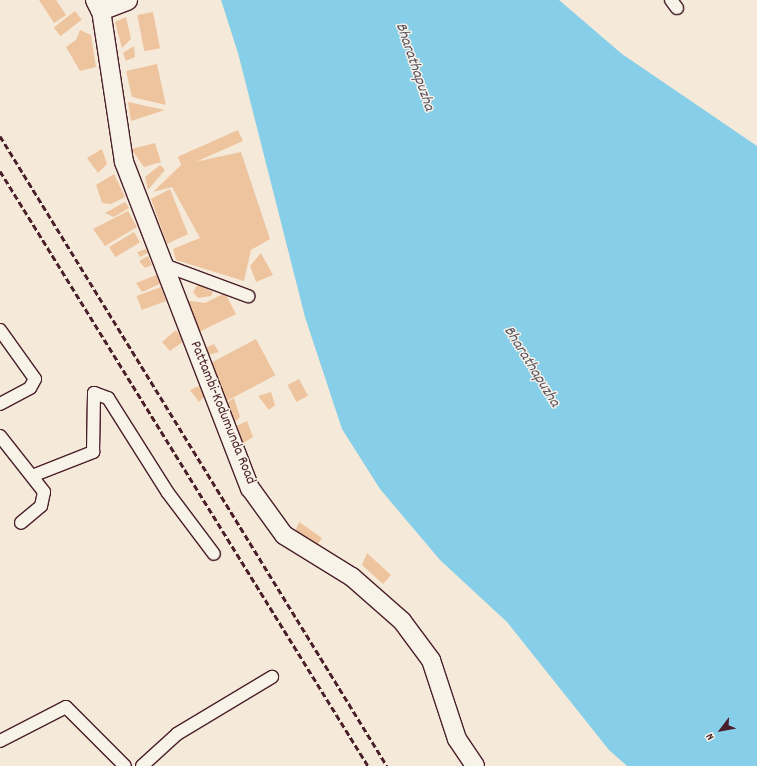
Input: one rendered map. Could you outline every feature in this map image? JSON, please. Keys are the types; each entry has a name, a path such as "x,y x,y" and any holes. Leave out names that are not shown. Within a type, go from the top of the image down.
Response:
{"main road":[{"path":"99,5 127,0"},
{"name":"Pattambi-Kodumunda Road","path":"99,5 124,162 250,488 284,535 352,577 402,621 431,660 457,739 475,766"}],"street":[{"path":"164,265 248,296"},
{"path":"0,330 35,379 30,388 0,404"},
{"path":"32,476 93,452 94,393 108,398 168,493 214,554"},
{"path":"0,436 44,492 41,506 21,523"},
{"path":"142,766 177,734 272,676"},
{"path":"0,741 66,707 125,766"}],"water":[{"name":"Bharathapuzha","path":"221,0 559,0 622,54 757,146 757,766 627,766 609,750 507,622 440,560 380,489 342,429 305,317 238,53"}],"building":[{"path":"39,0 56,0 66,15 54,23"},
{"path":"75,11 82,20 60,36 54,28"},
{"path":"153,12 160,48 144,51 137,15"},
{"path":"126,17 131,39 122,48 115,22"},
{"path":"80,30 91,35 96,67 80,71 66,47 76,40"},
{"path":"134,46 135,57 126,61 123,53"},
{"path":"157,64 166,105 132,97 126,71"},
{"path":"128,102 165,110 131,121"},
{"path":"238,130 243,141 183,168 178,157"},
{"path":"155,143 161,162 144,167 131,149"},
{"path":"102,149 107,164 98,173 87,158"},
{"path":"241,152 270,239 251,250 244,281 176,260 173,249 200,238 172,187 153,192 181,165"},
{"path":"160,165 165,170 148,190 145,177"},
{"path":"114,174 125,197 111,204 102,203 96,185"},
{"path":"170,189 188,234 167,244 151,199"},
{"path":"125,202 129,208 114,217 105,213"},
{"path":"128,211 137,227 105,246 93,229"},
{"path":"134,232 140,242 115,257 109,247"},
{"path":"146,249 148,253 140,257 137,252"},
{"path":"261,253 273,275 256,282 250,266"},
{"path":"148,256 152,265 145,268 139,261"},
{"path":"159,274 164,282 142,292 136,283"},
{"path":"198,284 213,292 211,296 198,298 193,292"},
{"path":"161,287 166,301 142,310 137,296"},
{"path":"225,293 236,314 199,332 184,300 205,303"},
{"path":"176,330 184,341 170,351 162,342"},
{"path":"256,339 275,375 227,401 207,365"},
{"path":"214,344 219,352 208,355 203,349"},
{"path":"299,379 308,396 296,402 288,385"},
{"path":"199,386 205,396 199,402 190,390"},
{"path":"271,392 275,405 269,410 258,396"},
{"path":"234,398 240,417 233,424 225,404"},
{"path":"247,421 253,437 242,444 234,427"},
{"path":"299,522 322,538 318,544 295,532"},
{"path":"367,553 391,575 383,584 362,565"}],"railway":[{"path":"0,136 387,766"},
{"path":"0,171 368,766"}]}
